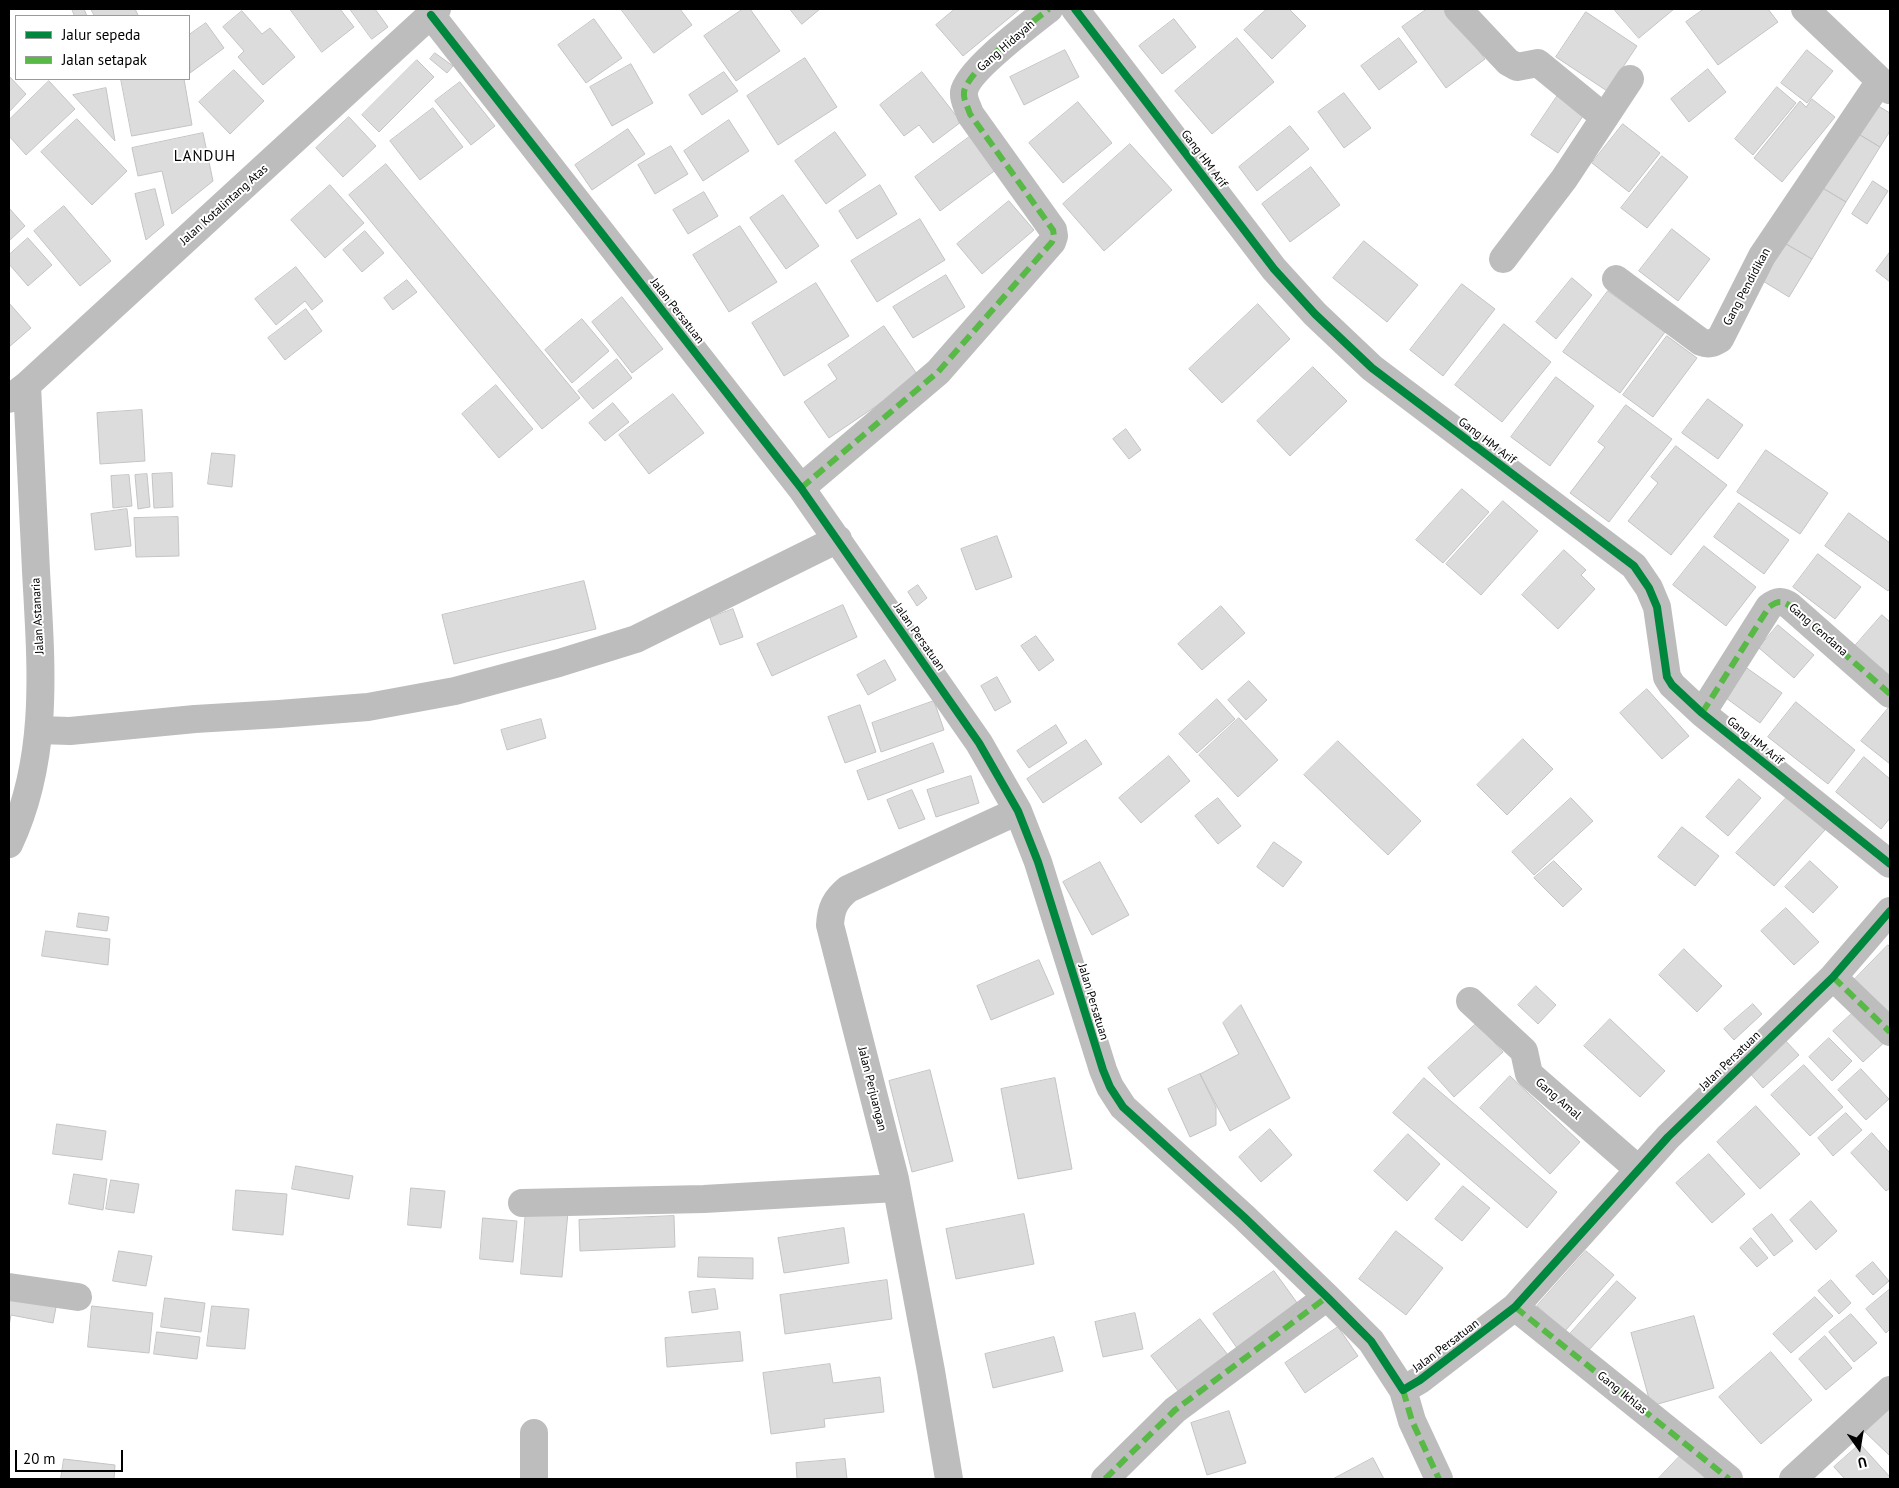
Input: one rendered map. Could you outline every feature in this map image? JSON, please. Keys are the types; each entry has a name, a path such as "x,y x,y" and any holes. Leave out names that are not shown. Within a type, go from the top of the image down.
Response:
{"street":[{"name":"Gang Hidayah","path":"801,488 938,372 1052,242 1053,230 970,114 964,92 967,82 977,70 1049,9"},
{"name":"Gang HM Arif","path":"1075,9 1274,269 1315,314 1372,368 1634,566 1649,588 1657,607 1667,677 1672,685 1702,713 1890,864"},
{"path":"1458,9 1508,62 1517,67 1538,63 1604,117"},
{"path":"1805,9 1885,86"},
{"name":"Jalan Kotalintang Atas","path":"18,392 434,12"},
{"name":"Jalan Persatuan","path":"434,12 801,488 979,743 1018,811 1038,862 1094,1042 1110,1087 1123,1107 1244,1217 1371,1341 1403,1390 1420,1380 1515,1307 1668,1137 1833,977 1890,911"},
{"path":"1503,259 1564,179 1630,79"},
{"name":"Gang Pendidikan","path":"1616,280 1701,342 1706,344 1713,343 1720,339 1762,256 1885,86"},
{"name":"Jalan Astanaria","path":"9,844 34,771 39,730 40,650 18,392"},
{"path":"39,730 70,731 195,719 368,707 455,691 636,639 838,539"},
{"name":"Gang Cendana","path":"1702,713 1769,607 1779,601 1785,602 1790,606 1890,694"},
{"name":"Jalan Perjuangan","path":"949,1479 931,1371 896,1188 830,924 831,910 841,895 848,889 1018,811"},
{"path":"1833,977 1890,1032"},
{"name":"Gang Amal","path":"1470,1001 1524,1051 1529,1074 1638,1169"},
{"path":"522,1203 704,1199 896,1188"},
{"path":"9,1287 78,1297"},
{"path":"1105,1479 1175,1410 1327,1297"},
{"name":"Gang Ikhlas","path":"1515,1307 1729,1479"},
{"path":"1403,1390 1412,1421 1439,1479"},
{"path":"1793,1479 1890,1390"},
{"path":"534,1433 534,1479"}],"building":[{"path":"72,9 84,9 87,15 75,15"},
{"path":"91,9 135,9 138,15 94,15"},
{"path":"290,9 340,9 354,27 322,52"},
{"path":"350,9 375,9 388,27 372,39"},
{"path":"621,9 680,9 692,25 654,53"},
{"path":"743,9 750,9 780,51 736,81 704,36"},
{"path":"790,9 820,9 802,24"},
{"path":"955,9 1020,9 963,56 936,25"},
{"path":"1267,9 1289,9 1306,26 1272,59 1244,30"},
{"path":"1427,9 1447,9 1485,59 1446,88 1402,27"},
{"path":"1614,9 1674,9 1639,38"},
{"path":"1704,9 1768,9 1778,22 1718,65 1686,22"},
{"path":"242,11 262,34 270,28 295,57 263,85 238,57 244,51 223,27"},
{"path":"1586,12 1637,46 1607,91 1556,57"},
{"path":"594,19 622,58 586,83 558,45"},
{"path":"1174,19 1196,47 1162,74 1139,46"},
{"path":"206,23 224,48 190,73 190,34"},
{"path":"1237,38 1274,82 1212,134 1175,91"},
{"path":"1399,38 1417,62 1379,90 1361,66"},
{"path":"1065,50 1079,77 1024,105 1010,77"},
{"path":"1807,50 1833,71 1807,103 1781,83"},
{"path":"435,53 453,66 447,73 430,59"},
{"path":"805,58 837,107 778,145 747,96"},
{"path":"417,60 434,77 379,132 362,115"},
{"path":"631,64 653,103 612,126 590,87"},
{"path":"1708,69 1726,92 1689,122 1671,99"},
{"path":"234,70 264,101 230,134 199,102"},
{"path":"724,72 738,91 702,115 689,95"},
{"path":"922,72 961,122 933,143 919,125 904,136 880,105"},
{"path":"9,76 26,94 9,112"},
{"path":"121,80 184,80 192,125 132,136"},
{"path":"49,81 75,109 26,155 9,136 9,120"},
{"path":"460,82 495,126 471,145 435,101"},
{"path":"1777,87 1796,103 1753,155 1735,139"},
{"path":"106,88 115,141 73,95"},
{"path":"1344,93 1371,128 1344,148 1318,112"},
{"path":"1558,95 1585,113 1558,153 1531,135"},
{"path":"1812,99 1835,117 1782,182 1754,158 1800,101 1806,107"},
{"path":"1078,102 1112,143 1063,183 1029,143"},
{"path":"1875,104 1890,113 1890,131 1880,147 1857,133"},
{"path":"433,108 463,147 420,180 390,141"},
{"path":"349,117 376,146 343,177 316,148"},
{"path":"77,119 127,171 92,205 41,152"},
{"path":"729,120 749,151 703,181 684,151"},
{"path":"1623,124 1660,153 1629,192 1592,163"},
{"path":"1290,126 1309,149 1257,191 1239,167"},
{"path":"628,129 645,154 592,190 575,165"},
{"path":"1850,129 1880,147 1846,202 1816,184"},
{"path":"835,132 866,175 826,204 795,161"},
{"path":"203,133 213,181 172,214 162,171 138,176 132,148"},
{"path":"972,135 997,169 940,211 915,177"},
{"path":"1130,144 1172,190 1104,251 1063,204"},
{"path":"671,146 688,174 655,194 638,165"},
{"path":"1662,156 1688,177 1647,228 1621,208"},
{"path":"386,164 580,398 542,429 349,195"},
{"path":"1311,167 1340,205 1290,242 1262,204"},
{"path":"1873,181 1888,191 1867,224 1852,214"},
{"path":"1816,184 1846,202 1812,259 1781,241"},
{"path":"330,185 364,223 325,258 291,220"},
{"path":"880,185 897,214 857,239 839,211"},
{"path":"155,189 164,225 146,240 135,194"},
{"path":"704,192 718,216 688,234 673,210"},
{"path":"783,195 819,246 786,269 750,218"},
{"path":"1009,201 1034,230 982,274 957,244"},
{"path":"64,206 111,261 80,286 34,231"},
{"path":"9,208 25,226 9,241"},
{"path":"920,219 945,260 877,302 851,261"},
{"path":"740,226 777,282 729,312 693,255"},
{"path":"1672,229 1710,259 1678,301 1639,271"},
{"path":"365,231 384,253 362,272 343,250"},
{"path":"28,238 52,265 28,286 9,264 9,255"},
{"path":"1364,241 1418,285 1387,322 1333,278"},
{"path":"1781,241 1812,259 1789,297 1758,278"},
{"path":"1890,252 1890,282 1876,271"},
{"path":"296,267 323,301 312,310 305,301 276,325 255,299"},
{"path":"946,275 965,307 913,338 893,307"},
{"path":"1572,278 1592,295 1556,339 1536,322"},
{"path":"407,280 417,292 393,310 384,298"},
{"path":"816,283 849,336 784,376 752,323"},
{"path":"1462,284 1495,309 1443,376 1410,350"},
{"path":"1608,291 1665,332 1620,393 1563,352"},
{"path":"622,297 663,349 632,373 592,322"},
{"path":"9,303 31,328 9,347"},
{"path":"1258,304 1290,339 1222,403 1189,369"},
{"path":"306,309 322,331 285,360 268,338"},
{"path":"582,319 609,351 572,383 545,350"},
{"path":"1504,324 1551,362 1502,422 1455,385"},
{"path":"884,326 919,377 829,438 804,402 837,379 828,365"},
{"path":"1667,336 1697,358 1653,417 1623,395"},
{"path":"617,359 632,378 593,409 578,391"},
{"path":"1313,367 1347,401 1290,456 1257,421"},
{"path":"1556,377 1594,406 1550,466 1511,437"},
{"path":"496,385 533,429 499,458 462,414"},
{"path":"673,394 704,433 649,474 619,435"},
{"path":"1708,399 1743,425 1718,459 1682,433"},
{"path":"613,403 629,422 605,441 589,423"},
{"path":"1626,405 1672,439 1609,522 1570,493 1605,447 1598,442"},
{"path":"142,410 145,461 100,464 97,413"},
{"path":"1126,429 1141,450 1129,459 1113,439"},
{"path":"1676,446 1727,485 1671,555 1628,521 1658,483 1651,477"},
{"path":"1766,450 1828,493 1800,534 1737,492"},
{"path":"212,453 235,455 232,487 208,484"},
{"path":"172,473 173,507 154,508 152,474"},
{"path":"147,474 150,507 138,509 135,475"},
{"path":"129,475 132,506 113,508 111,476"},
{"path":"1462,489 1489,512 1443,563 1416,540"},
{"path":"1503,501 1538,531 1481,595 1446,564"},
{"path":"1739,503 1789,540 1764,574 1714,537"},
{"path":"127,509 131,546 95,550 91,514"},
{"path":"1849,513 1890,543 1890,588 1888,591 1825,546"},
{"path":"178,517 179,556 136,557 134,518"},
{"path":"997,536 1012,577 976,590 961,549"},
{"path":"1704,546 1756,587 1726,626 1673,585"},
{"path":"1564,550 1586,570 1581,575 1595,589 1558,629 1522,595"},
{"path":"1818,554 1861,587 1835,619 1793,587"},
{"path":"584,581 596,629 454,664 442,615"},
{"path":"918,585 927,598 917,606 908,592"},
{"path":"843,605 857,637 772,676 757,644"},
{"path":"1221,606 1245,633 1202,670 1178,644"},
{"path":"733,609 743,637 720,645 710,618"},
{"path":"1882,615 1890,622 1890,680 1854,647"},
{"path":"1778,625 1814,655 1794,678 1759,648"},
{"path":"1036,636 1054,660 1039,671 1021,646"},
{"path":"885,660 896,680 868,695 857,675"},
{"path":"1744,666 1782,693 1760,723 1722,695"},
{"path":"997,677 1011,702 995,711 981,686"},
{"path":"1249,681 1267,700 1246,720 1228,700"},
{"path":"1647,689 1689,736 1662,759 1620,713"},
{"path":"1217,699 1235,719 1197,753 1179,734"},
{"path":"934,701 944,730 881,752 872,723"},
{"path":"1796,702 1855,750 1828,784 1768,737"},
{"path":"860,705 876,752 845,763 828,717"},
{"path":"1890,706 1890,764 1861,741"},
{"path":"1239,718 1278,760 1238,797 1199,755"},
{"path":"541,719 546,738 507,750 501,730"},
{"path":"1056,725 1067,743 1029,768 1017,751"},
{"path":"1523,739 1553,769 1507,815 1477,785"},
{"path":"1086,740 1102,764 1043,803 1027,779"},
{"path":"1338,741 1421,821 1388,855 1304,775"},
{"path":"933,743 944,772 868,800 857,771"},
{"path":"1169,756 1190,781 1141,823 1119,798"},
{"path":"1864,757 1890,779 1890,818 1881,829 1836,792"},
{"path":"971,776 979,803 936,817 927,790"},
{"path":"1739,779 1761,798 1728,836 1706,817"},
{"path":"912,790 925,819 899,829 887,800"},
{"path":"1787,797 1825,830 1774,886 1736,853"},
{"path":"1218,798 1241,826 1218,844 1195,816"},
{"path":"1571,798 1593,821 1534,875 1512,852"},
{"path":"1682,827 1719,856 1695,886 1658,857"},
{"path":"1274,842 1302,862 1283,887 1257,867"},
{"path":"1554,861 1582,889 1563,907 1534,878"},
{"path":"1810,861 1838,887 1813,913 1785,887"},
{"path":"1100,862 1129,915 1092,935 1063,882"},
{"path":"1786,908 1819,942 1794,965 1761,931"},
{"path":"79,913 109,917 107,931 77,927"},
{"path":"46,931 110,939 108,965 42,956"},
{"path":"1888,945 1890,947 1890,1018 1853,981"},
{"path":"1684,949 1722,986 1697,1012 1659,975"},
{"path":"1039,960 1054,994 991,1020 977,986"},
{"path":"1536,986 1556,1005 1538,1024 1518,1005"},
{"path":"1753,1004 1762,1014 1734,1040 1724,1029"},
{"path":"1241,1005 1290,1098 1230,1131 1200,1074 1239,1054 1223,1023"},
{"path":"1858,1008 1888,1039 1863,1062 1833,1031"},
{"path":"1610,1019 1665,1071 1640,1097 1584,1046"},
{"path":"1477,1023 1503,1052 1454,1097 1428,1068"},
{"path":"1783,1038 1799,1055 1763,1088 1748,1071"},
{"path":"1829,1038 1852,1061 1832,1081 1809,1057"},
{"path":"1804,1065 1843,1107 1810,1136 1771,1095"},
{"path":"1861,1069 1889,1099 1866,1120 1838,1090"},
{"path":"930,1070 953,1161 912,1172 889,1081"},
{"path":"1200,1074 1216,1107 1216,1125 1190,1137 1168,1089"},
{"path":"1510,1076 1580,1142 1550,1174 1480,1108"},
{"path":"1055,1078 1072,1169 1018,1179 1001,1089"},
{"path":"1424,1078 1557,1192 1527,1228 1393,1113"},
{"path":"1756,1106 1800,1154 1760,1189 1717,1142"},
{"path":"1846,1113 1862,1130 1833,1156 1818,1138"},
{"path":"57,1124 106,1131 102,1160 53,1154"},
{"path":"1270,1129 1292,1155 1261,1182 1239,1157"},
{"path":"1872,1133 1890,1153 1890,1188 1886,1191 1851,1153"},
{"path":"1408,1134 1440,1164 1407,1201 1374,1171"},
{"path":"1709,1154 1745,1194 1712,1223 1676,1183"},
{"path":"296,1166 353,1176 349,1199 292,1189"},
{"path":"74,1174 107,1179 103,1210 69,1204"},
{"path":"111,1180 139,1184 134,1213 106,1209"},
{"path":"1463,1186 1490,1208 1462,1241 1435,1219"},
{"path":"411,1188 445,1191 441,1228 408,1225"},
{"path":"236,1190 287,1194 283,1235 233,1230"},
{"path":"1811,1201 1837,1231 1816,1250 1790,1220"},
{"path":"526,1209 568,1212 562,1277 521,1274"},
{"path":"1024,1214 1034,1264 956,1279 946,1229"},
{"path":"1772,1214 1793,1241 1774,1256 1753,1229"},
{"path":"674,1216 675,1247 580,1251 579,1220"},
{"path":"483,1218 517,1221 513,1262 480,1259"},
{"path":"844,1228 849,1263 784,1273 778,1238"},
{"path":"1396,1231 1443,1268 1406,1315 1359,1279"},
{"path":"1751,1238 1768,1258 1757,1267 1740,1248"},
{"path":"119,1251 152,1256 146,1286 113,1281"},
{"path":"1586,1251 1614,1275 1565,1331 1537,1306"},
{"path":"699,1257 753,1258 753,1279 698,1277"},
{"path":"1873,1262 1889,1281 1873,1295 1856,1276"},
{"path":"1274,1271 1298,1304 1237,1348 1213,1314"},
{"path":"887,1280 892,1319 785,1334 780,1295"},
{"path":"1831,1280 1851,1303 1839,1314 1818,1291"},
{"path":"1617,1281 1636,1298 1588,1351 1569,1335"},
{"path":"715,1289 718,1309 692,1313 689,1292"},
{"path":"1890,1289 1890,1329 1886,1333 1866,1309"},
{"path":"9,1293 57,1302 53,1323 11,1315 9,1326"},
{"path":"1815,1297 1833,1316 1791,1353 1773,1334"},
{"path":"165,1298 205,1303 201,1332 161,1327"},
{"path":"92,1306 153,1313 149,1353 88,1347"},
{"path":"212,1306 249,1309 245,1349 207,1346"},
{"path":"1135,1313 1143,1349 1103,1357 1095,1322"},
{"path":"1851,1314 1877,1343 1854,1362 1829,1332"},
{"path":"1694,1316 1714,1388 1651,1406 1631,1333"},
{"path":"1200,1319 1228,1355 1179,1392 1151,1356"},
{"path":"1338,1327 1358,1356 1305,1393 1285,1363"},
{"path":"157,1332 200,1337 197,1359 154,1354"},
{"path":"740,1332 743,1361 667,1367 665,1338"},
{"path":"1825,1336 1852,1368 1826,1390 1799,1359"},
{"path":"1054,1337 1063,1371 993,1388 985,1354"},
{"path":"1771,1352 1812,1400 1761,1444 1719,1397"},
{"path":"830,1364 833,1383 880,1377 884,1412 824,1419 825,1427 771,1434 763,1373"},
{"path":"1890,1409 1890,1456 1864,1431"},
{"path":"1229,1411 1246,1463 1207,1475 1191,1423"},
{"path":"1860,1444 1890,1479 1845,1479 1834,1467"},
{"path":"1681,1455 1705,1478 1658,1479"},
{"path":"1373,1458 1384,1479 1333,1479"},
{"path":"64,1459 115,1465 114,1479 61,1479"},
{"path":"845,1459 847,1479 797,1479 796,1463"}],"marked path":[{"path":"801,488 938,372 1052,242 1053,230 970,114 964,95 968,83 987,60 1049,9"},
{"path":"1702,713 1769,607 1780,602 1790,606 1890,694"},
{"path":"1833,977 1890,1032"},
{"path":"1105,1479 1175,1410 1327,1297"},
{"path":"1515,1307 1729,1479"},
{"path":"1403,1390 1412,1421 1439,1479"}],"cycle path":[{"path":"1075,9 1274,269 1315,314 1372,368 1634,566 1649,588 1657,607 1667,677 1672,685 1702,713 1890,864"},
{"path":"431,15 801,488 979,743 1018,811 1038,862 1103,1070 1110,1087 1123,1107 1244,1217 1371,1341 1403,1390 1420,1380 1515,1307 1668,1137 1833,977 1890,911"}],"district":[{"name":"LANDUH","path":"205,157"}]}
